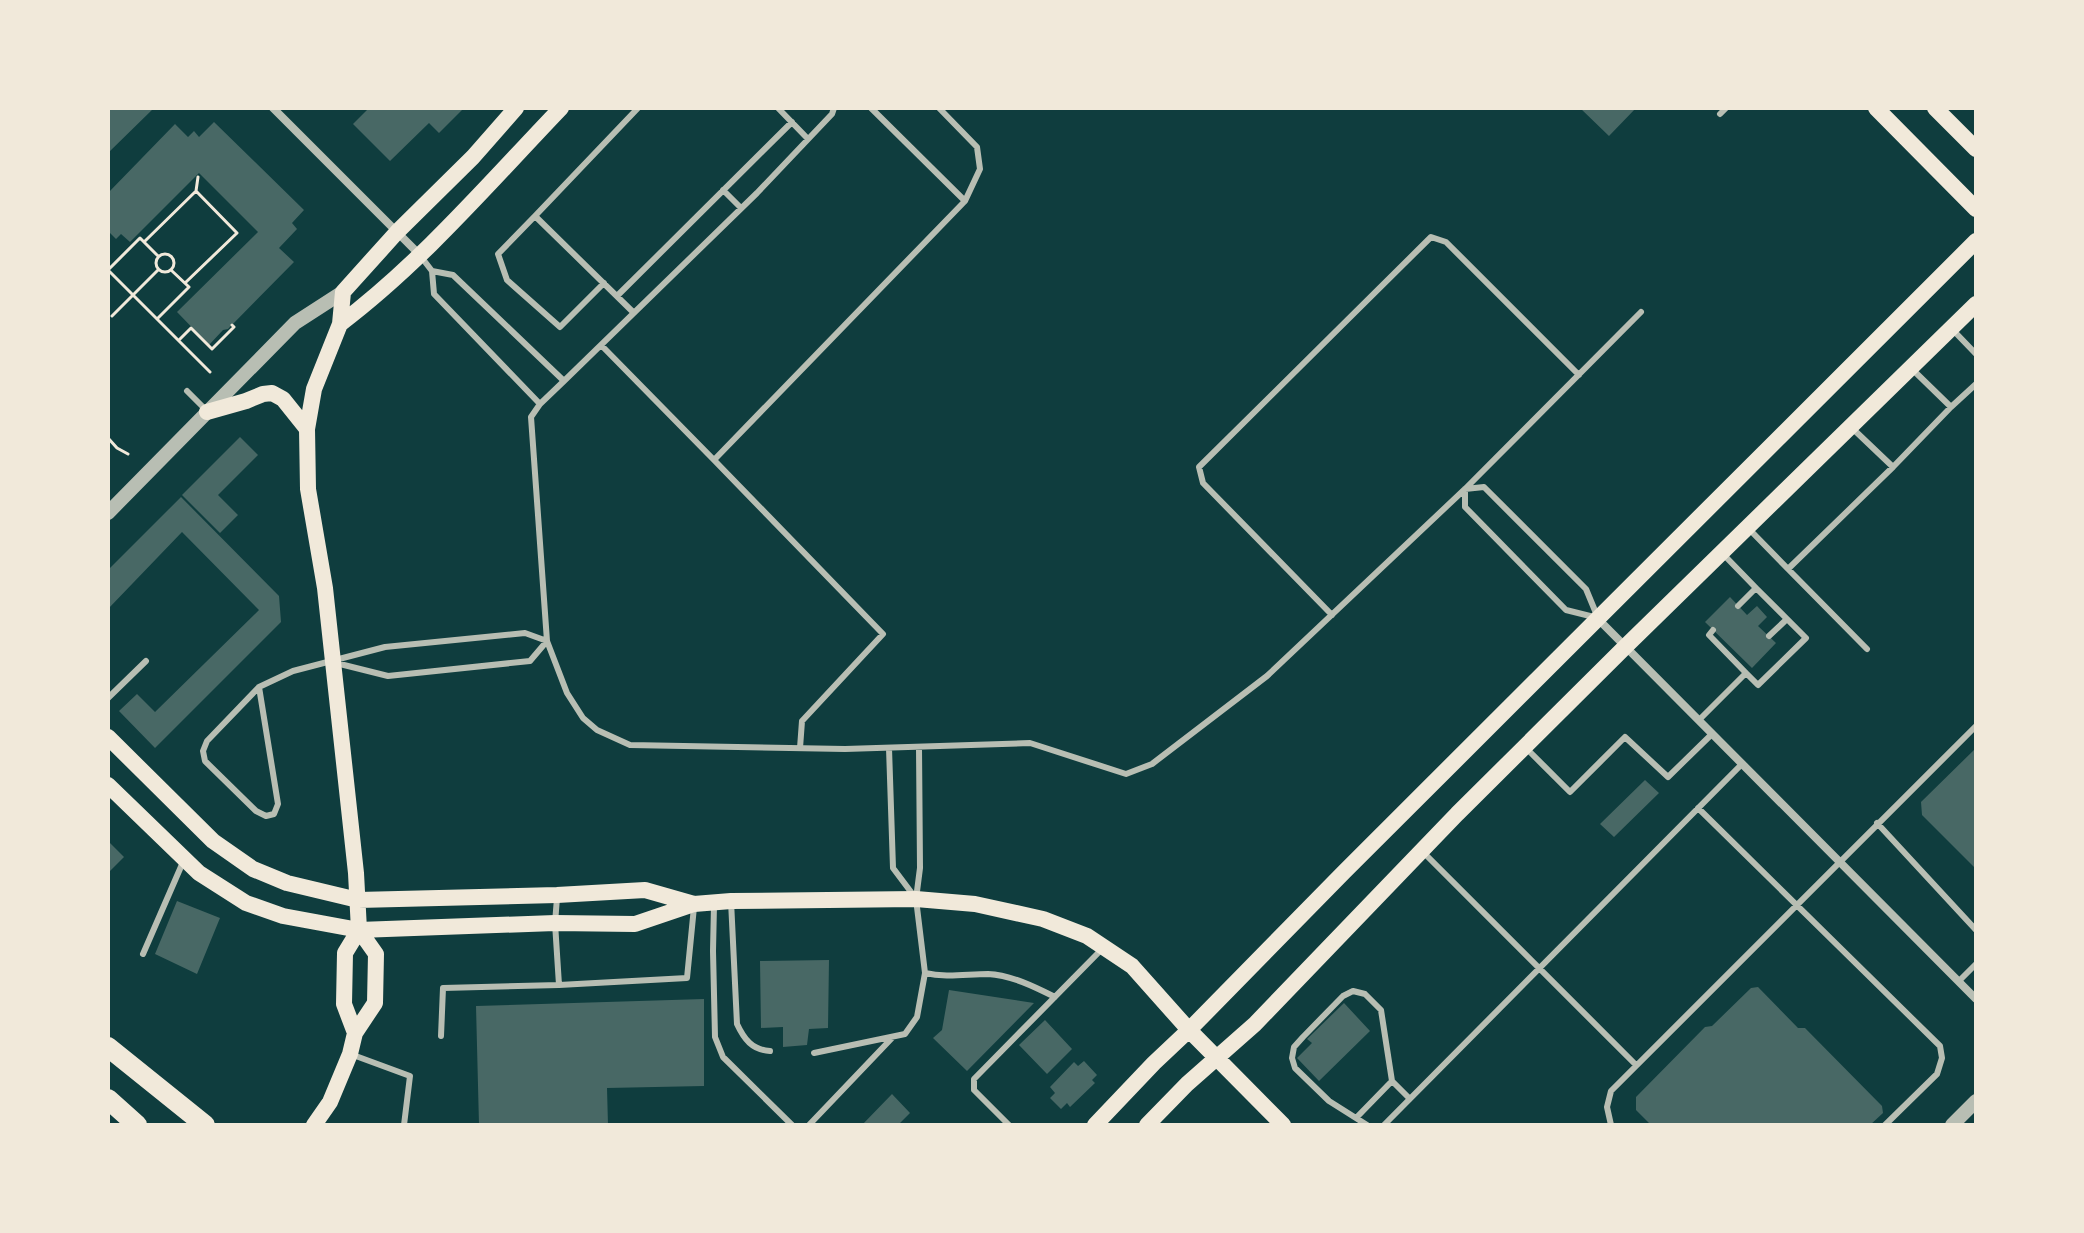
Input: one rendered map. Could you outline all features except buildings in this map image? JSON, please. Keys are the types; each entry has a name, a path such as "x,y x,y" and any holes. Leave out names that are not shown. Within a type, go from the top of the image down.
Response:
{"highway":[{"path":"108,1047 205,1125"},
{"path":"108,1099 137,1125"}],"main road":[{"path":"355,1033 344,1004 345,953 359,930 358,900 325,588 308,489 307,429 314,389 340,324 343,292 516,108"},
{"path":"340,324 420,255 561,108"},
{"path":"1876,108 1976,209"},
{"path":"1935,108 1976,149"},
{"path":"1095,1125 1976,241"},
{"path":"1147,1125 1187,1084 1255,1024 1525,746 1976,304"},
{"path":"207,412 272,393 283,399 307,429"},
{"path":"108,737 213,841 253,869 287,883 358,900 645,890 694,904"},
{"path":"108,785 199,873 246,903 283,916 359,930 555,923 635,924 694,904 723,902 916,899 975,904 1043,919 1087,936 1132,966 1189,1030 1283,1125"},
{"path":"314,1125 330,1102 350,1054 355,1033 375,1003 376,954 359,930"}],"street":[{"path":"273,108 420,255"},
{"path":"108,513 295,323 343,292"},
{"path":"1598,618 1976,999"},
{"path":"1952,1125 1976,1101"}],"lane":[{"path":"604,283 560,327 507,280 498,254 638,108"},
{"path":"778,108 808,139"},
{"path":"834,108 832,114 741,208 540,404 531,417 547,641 567,693 583,718 597,730 630,745 889,748 1030,743 1126,774 1152,764 1267,676 1465,489 1641,312"},
{"path":"871,108 965,201"},
{"path":"714,460 965,201 980,169 977,147 939,108"},
{"path":"1720,114 1726,108"},
{"path":"617,296 792,122"},
{"path":"723,190 741,208"},
{"path":"535,216 634,313"},
{"path":"1332,615 1203,483 1199,467 1410,257 1431,237 1446,242 1579,375"},
{"path":"420,255 432,271 434,294 540,404"},
{"path":"432,271 453,275 564,381"},
{"path":"1951,328 1976,354"},
{"path":"601,345 883,634 802,721 800,748"},
{"path":"1911,368 1951,407"},
{"path":"1788,569 1976,384"},
{"path":"187,391 207,412"},
{"path":"1851,427 1893,467"},
{"path":"1465,489 1484,487 1586,589 1598,618"},
{"path":"1465,489 1465,507 1566,610 1598,618"},
{"path":"1747,527 1867,649"},
{"path":"1713,630 1709,635 1742,663 1746,673 1758,685 1806,638 1721,553"},
{"path":"1738,606 1756,588"},
{"path":"1769,636 1787,619"},
{"path":"259,687 278,804 274,814 266,816 256,811 205,761 203,751 207,741 259,687 286,674 385,647 525,633 547,641"},
{"path":"332,662 388,676 530,661 547,641"},
{"path":"108,698 146,661"},
{"path":"1699,720 1746,673"},
{"path":"1611,1125 1607,1107 1611,1091 1976,726"},
{"path":"1525,746 1570,792 1625,737 1668,777 1712,734"},
{"path":"814,1053 905,1034 917,1017 925,973 916,899 920,868 919,747"},
{"path":"889,748 893,868 916,899"},
{"path":"1384,1125 1742,764"},
{"path":"1698,808 1940,1046 1942,1058 1937,1074 1885,1125"},
{"path":"1877,823 1976,930"},
{"path":"1422,851 1636,1065"},
{"path":"143,954 184,858"},
{"path":"557,895 555,923 559,985"},
{"path":"723,902 737,1024 743,1039 760,1050 770,1051"},
{"path":"723,902 713,951 715,1037 723,1057 792,1125"},
{"path":"441,1036 443,988 687,978 694,904"},
{"path":"1009,1125 974,1090 974,1079 1104,947"},
{"path":"1959,981 1976,964"},
{"path":"925,973 938,976 992,974 1030,985 1055,997"},
{"path":"1367,1125 1329,1101 1295,1068 1292,1058 1294,1047 1343,996 1353,991 1365,994 1381,1010 1392,1081 1410,1099"},
{"path":"809,1125 894,1036"},
{"path":"350,1054 410,1076 404,1125"},
{"path":"1357,1117 1392,1081"}],"path":[{"path":"144,242 196,191 198,177"},
{"path":"185,283 237,233 196,191"},
{"path":"159,257 140,238 108,270 210,372"},
{"path":"164,254 173,258 171,270 158,270 156,261 159,257 164,254"},
{"path":"112,316 158,270"},
{"path":"157,319 189,287 171,270"},
{"path":"179,340 191,328 212,349 234,327 232,325"},
{"path":"108,438 128,454"}]}
